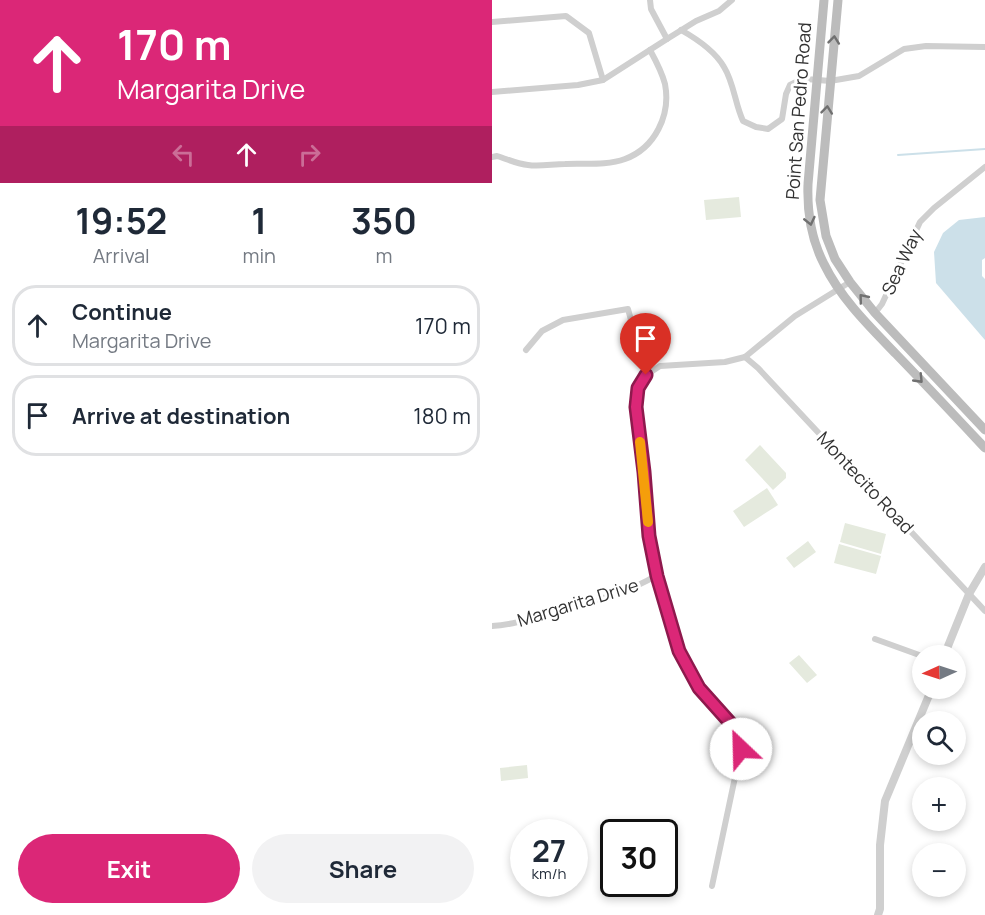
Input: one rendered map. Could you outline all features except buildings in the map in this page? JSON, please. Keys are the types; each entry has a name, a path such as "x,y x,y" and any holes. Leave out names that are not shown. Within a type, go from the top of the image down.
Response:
{"main road":[{"name":"Point San Pedro Road","path":"824,0 807,211 823,264 839,290 867,324 985,448"},
{"name":"Point San Pedro Road","path":"838,0 819,200 826,236 835,259 875,313 985,430"}],"street":[{"path":"650,0 651,9 667,39"},
{"path":"492,92 578,85 603,80 696,21 719,11 732,0"},
{"path":"492,22 566,16 589,33 603,80"},
{"path":"681,30 696,39 725,68 743,121 768,129 782,119 790,86 806,78 830,81 859,76 904,49 926,46 985,47"},
{"path":"492,157 528,165 614,162 640,151 653,138 662,121 666,106 665,84 650,50"},
{"name":"Sea Way","path":"875,313 882,304 920,222 985,167"},
{"path":"526,350 542,331 563,320 628,309 646,375 660,366 725,362 745,357 795,316 850,282"},
{"name":"Montecito Road","path":"745,357 758,368 985,611"},
{"name":"Margarita Drive","path":"492,627 611,596 657,576 649,536 636,407 638,388 646,375"},
{"path":"948,645 969,594 985,567"},
{"path":"657,576 679,651 699,688 733,726 739,737 741,749 712,886"},
{"path":"876,639 912,652"},
{"path":"878,915 881,825 885,801 927,699"}],"shaded area":[{"path":"739,197 741,217 706,220 704,200"},
{"path":"760,445 786,473 786,478 773,490 745,460"},
{"path":"767,488 778,505 744,527 733,511"},
{"path":"845,523 886,534 881,554 840,542"},
{"path":"808,541 816,552 794,568 786,558"},
{"path":"839,544 881,556 876,574 834,563"},
{"path":"799,655 817,675 807,683 789,663"},
{"path":"527,765 528,778 501,781 500,768"}],"water":[{"path":"985,217 985,258 982,260 982,276 985,279 985,340 936,283 934,252 943,233 959,220"}],"waterway":[{"path":"898,155 985,149"}],"slow traffic":[{"path":"640,442 648,522"}],"route":[{"path":"646,375 638,388 636,407 649,536 657,576 679,651 699,688 733,726 739,737 741,749"}]}
